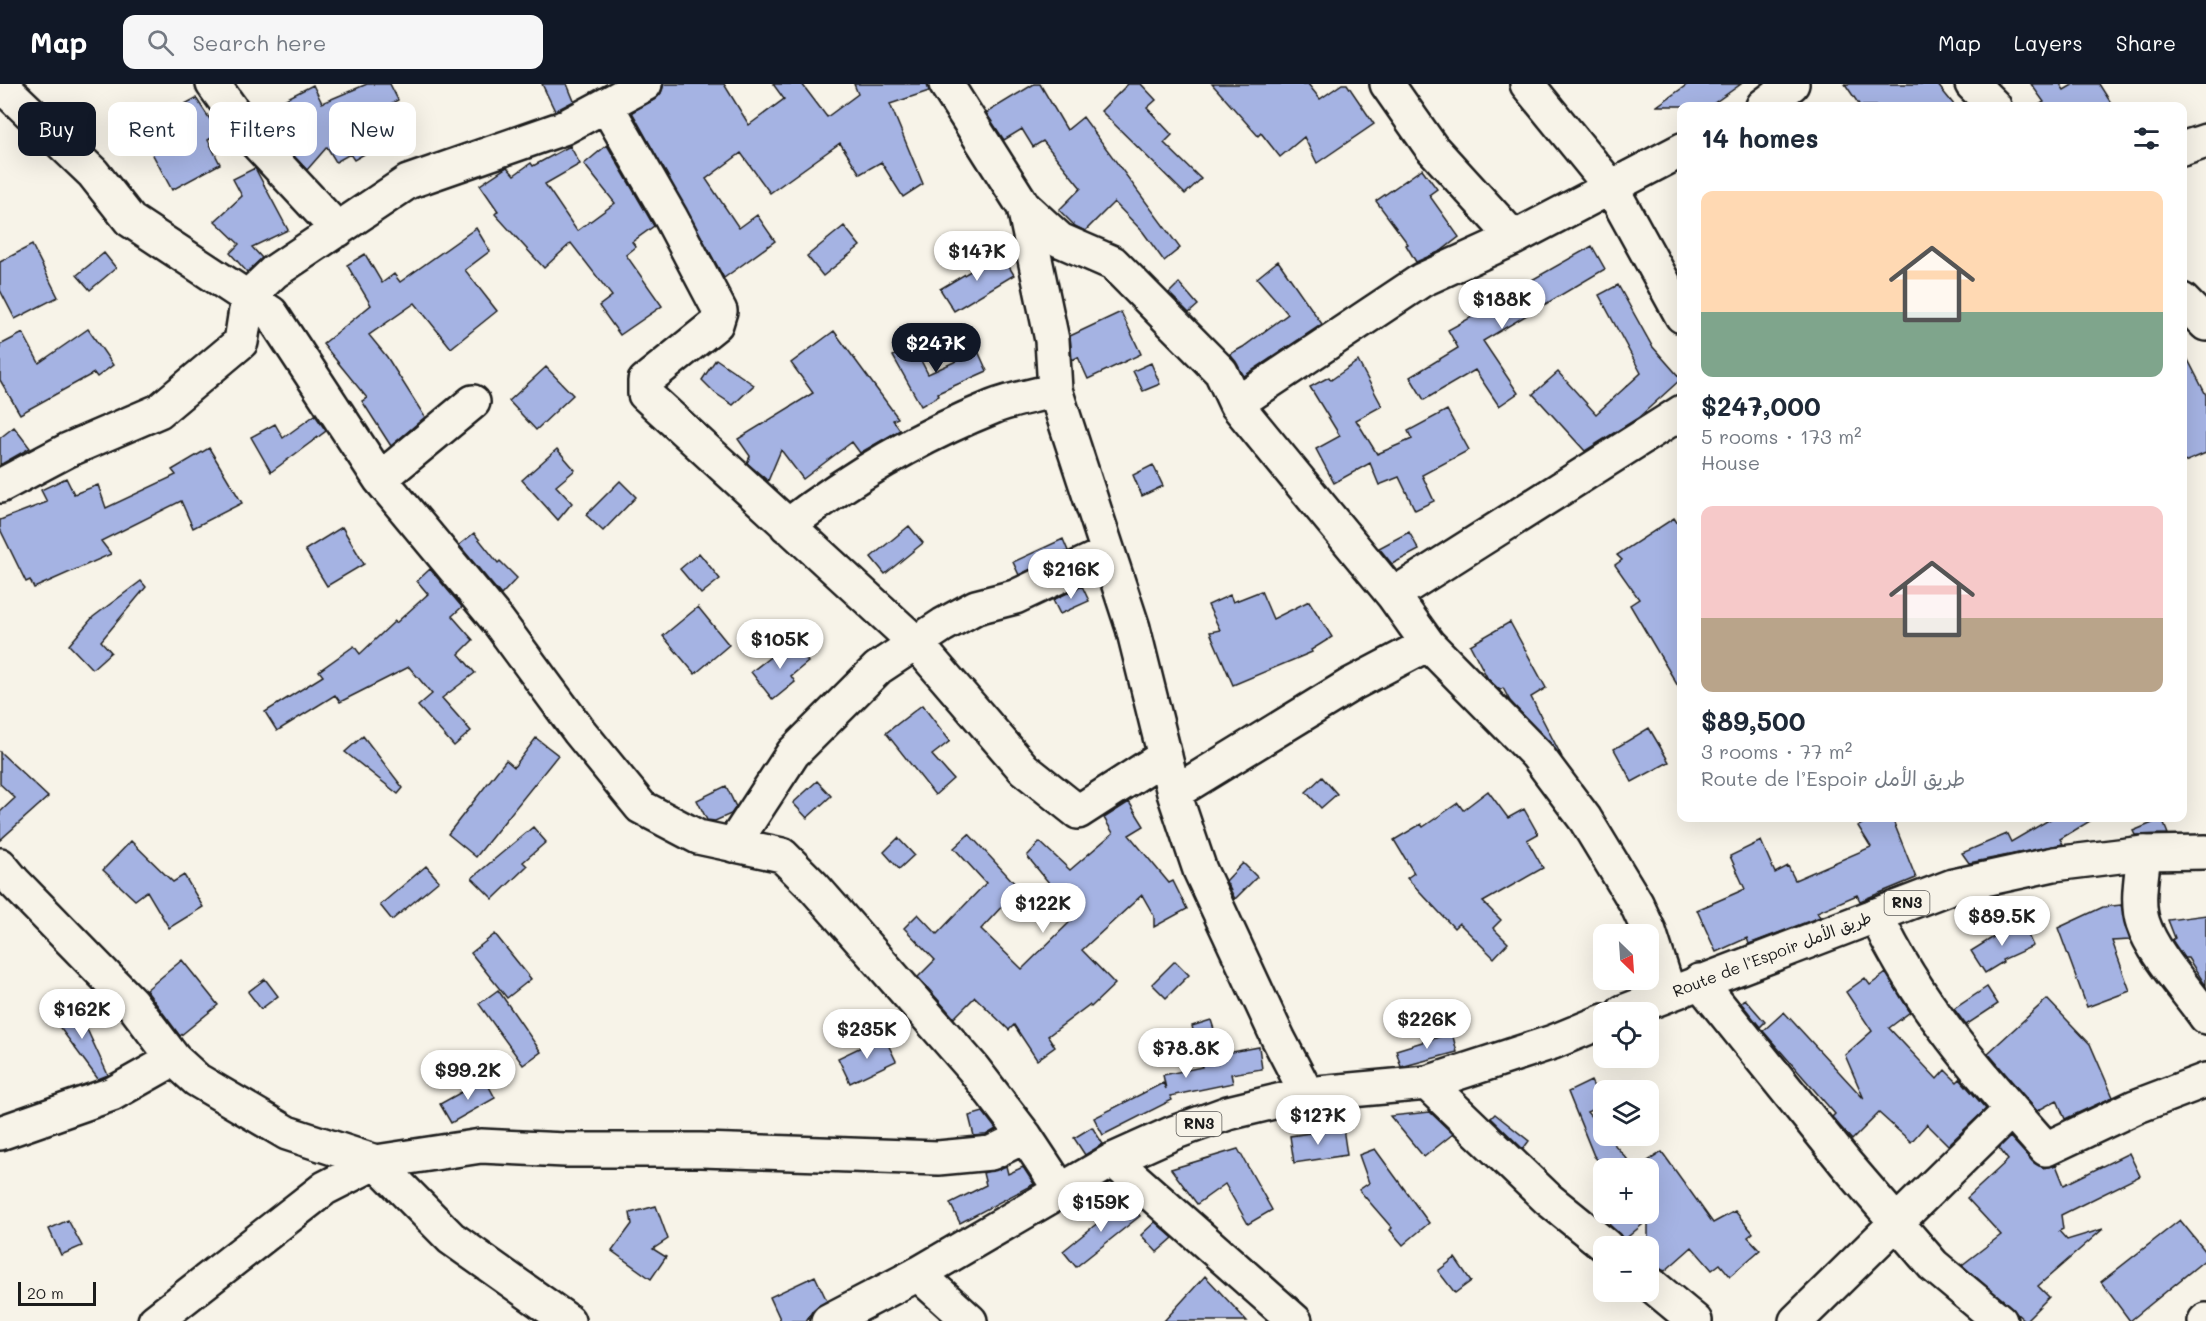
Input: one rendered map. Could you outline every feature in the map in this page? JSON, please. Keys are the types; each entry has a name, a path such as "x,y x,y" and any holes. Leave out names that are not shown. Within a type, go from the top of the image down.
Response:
{"main road":[{"path":"0,84 93,173 130,220 271,312 380,479 498,621 579,731 641,807 698,837 782,855 814,887 972,1067 1025,1136 1060,1189"},
{"path":"213,84 252,138 338,230"},
{"path":"0,486 68,450 159,411 241,342 248,297 274,272 408,182 563,128 645,84"},
{"path":"946,84 1024,207 1060,240 1113,262 1221,372 1236,404 1393,595 1428,644 1537,756 1585,819 1684,987 1933,1265 2000,1321"},
{"path":"1387,84 1431,147 1514,238"},
{"path":"1527,84 1611,187 1677,307"},
{"path":"1768,102 1791,84"},
{"path":"1972,84 1990,102"},
{"path":"606,105 671,218 720,311 716,324 645,381 645,394 916,643 1024,769 1078,812 1165,756"},
{"path":"2187,147 2206,141"},
{"path":"1236,404 1422,280 1514,238 1677,153"},
{"path":"1024,207 1052,339 1055,390 1133,628 1174,793 1200,870 1278,1038 1307,1094"},
{"path":"2187,305 2206,324"},
{"path":"787,526 835,489 913,442 995,406 1055,390"},
{"path":"380,479 473,402"},
{"path":"1393,595 1677,415"},
{"path":"734,845 793,753 878,668 976,607 1015,597 1108,553"},
{"path":"1174,793 1352,684 1428,644"},
{"name":"Route de l’Espoir طريق الأمل","path":"1647,1002 1953,886 2008,872 2144,853 2206,852"},
{"path":"2144,853 2140,898 2143,923 2156,947 2206,1017"},
{"path":"0,865 131,1002 174,1059 197,1080 287,1133 376,1162 451,1238 568,1321"},
{"path":"1876,915 1895,957 1950,1039 2046,1149 2135,1107 2206,1080"},
{"name":"RN3","path":"828,1321 918,1274 1113,1160 1228,1113 1307,1094 1427,1083 1553,1042 1593,1026"},
{"path":"0,1133 112,1094 174,1059"},
{"path":"1427,1083 1548,1198 1594,1236"},
{"path":"1796,1321 2011,1110"},
{"path":"155,1321 325,1188 376,1162 481,1146 938,1158 991,1153 1025,1136"},
{"path":"1113,1160 1295,1321"},
{"path":"918,1274 970,1321"},
{"path":"1659,1291 1695,1321"}],"building":[{"path":"367,84 390,84 398,100 394,102 329,102 329,150 327,147 307,170 294,156 317,156 317,102 280,102 313,85 322,103"},
{"path":"542,84 567,84 574,101 555,111"},
{"path":"664,84 724,84 749,125 784,99 773,84 802,84 827,117 858,94 854,84 927,84 929,91 890,104 923,184 903,197 881,162 860,174 840,143 770,193 741,153 706,179 739,228 757,215 775,241 724,278 632,112 654,100 661,93"},
{"path":"1034,84 1040,84 1067,130 1083,117 1180,248 1164,261 1143,232 1114,202 1085,231 1075,226 1059,210 1081,188 1043,141 1033,147 1022,129 1004,140 986,113"},
{"path":"1128,84 1141,84 1156,100 1147,108 1172,135 1164,143 1201,179 1185,194 1101,111"},
{"path":"1212,84 1308,84 1320,99 1342,84 1347,84 1374,124 1317,163 1304,137 1280,157 1261,133 1258,136"},
{"path":"1688,84 1741,84 1716,102 1677,102 1677,106 1657,106"},
{"path":"1845,84 1937,84 1952,102 1857,102"},
{"path":"2031,84 2060,84 2064,90 2074,84 2099,84 2110,102 2044,102"},
{"path":"196,98 209,118 209,156 216,156 220,164 172,190 154,156 197,156 197,102 189,102"},
{"path":"607,145 654,226 632,242 636,247 626,255 662,306 620,335 599,306 612,296 571,243 544,268 495,214 498,211 480,185 507,167 514,175 531,163 533,166 570,146 580,164 545,184 577,231 615,203 584,164"},
{"path":"332,156 346,156 336,162"},
{"path":"255,168 288,230 252,247 262,258 247,272 230,253 239,244 215,221 242,196 233,179"},
{"path":"1422,169 1437,189 1429,195 1459,237 1441,251 1416,262 1406,245 1408,244 1376,201"},
{"path":"844,226 860,246 823,276 807,256"},
{"path":"476,228 490,251 465,270 497,311 451,348 415,303 369,335 387,357 425,417 391,446 362,401 367,398 323,344 371,305 347,265 365,254 382,283 394,274 400,282"},
{"path":"32,245 58,297 15,319 0,290 0,262"},
{"path":"1592,246 1605,269 1483,341 1518,393 1499,406 1475,370 1424,400 1410,377 1458,348 1448,330 1532,284 1530,281"},
{"path":"104,253 116,268 90,290 77,275"},
{"path":"1001,253 1014,275 954,311 940,289"},
{"path":"1278,261 1322,324 1244,376 1230,354 1288,314 1257,278"},
{"path":"1179,283 1198,305 1189,313 1169,293"},
{"path":"1618,285 1652,346 1677,374 1677,383 1638,418 1585,451 1533,394 1558,372 1596,414 1641,373 1599,295"},
{"path":"1121,312 1141,354 1088,379 1078,357 1072,360 1070,336"},
{"path":"88,329 113,365 97,377 94,373 20,414 0,380 0,345 23,333 39,363"},
{"path":"834,331 898,418 893,420 900,430 860,453 852,442 803,479 781,450 768,481 747,463 750,456 738,439 813,393 791,363"},
{"path":"913,345 928,374 978,351 987,371 938,393 939,396 921,406 893,356"},
{"path":"2187,358 2206,395 2206,453 2187,461"},
{"path":"716,359 754,385 733,405 715,393 702,380"},
{"path":"1358,361 1382,406 1356,420 1377,454 1412,439 1408,431 1447,410 1469,450 1422,475 1434,501 1415,510 1399,477 1379,485 1370,463 1334,483 1316,449 1340,436 1310,387 1329,377 1331,380"},
{"path":"1151,363 1160,384 1143,391 1133,371"},
{"path":"546,367 573,395 536,430 509,401"},
{"path":"315,415 326,431 271,472 251,437 275,424 283,438"},
{"path":"14,427 30,448 0,465 0,438"},
{"path":"209,448 242,503 193,528 181,501 101,541 111,554 34,588 30,580 26,582 0,529 0,520 47,502 41,490 66,478 74,494 98,485 106,508 176,475 172,470"},
{"path":"557,449 575,470 556,486 572,503 558,520 522,480"},
{"path":"1153,465 1163,486 1142,496 1133,475"},
{"path":"620,481 636,497 603,531 586,515"},
{"path":"1674,518 1677,522 1677,685 1630,605 1639,599 1615,565 1622,560 1617,555"},
{"path":"909,526 923,543 885,574 871,557"},
{"path":"342,527 364,564 327,586 305,550"},
{"path":"1409,532 1419,550 1392,564 1379,548"},
{"path":"474,533 498,563 500,561 517,578 501,595 459,545"},
{"path":"1063,539 1068,551 1019,575 1013,562"},
{"path":"699,553 720,579 701,594 680,569"},
{"path":"430,569 462,607 452,616 473,640 459,654 475,673 442,698 471,731 454,746 418,706 432,694 409,667 340,702 335,695 277,731 265,712 323,676 319,671 354,646 360,654 395,621 396,623 428,594 417,581"},
{"path":"141,581 146,587 101,641 111,652 92,669 69,645 93,617"},
{"path":"1082,586 1089,601 1060,614 1053,600"},
{"path":"1261,591 1273,619 1309,601 1332,637 1311,650 1312,652 1233,685 1210,632 1220,630 1208,605 1230,595 1233,602"},
{"path":"698,607 729,645 695,674 663,636"},
{"path":"1510,622 1546,688 1531,697 1562,757 1510,701 1503,688 1500,690 1488,679 1470,645"},
{"path":"791,641 808,662 791,676 795,682 773,700 751,672"},
{"path":"922,705 950,741 932,755 953,779 935,795 886,733"},
{"path":"1649,728 1669,762 1632,782 1614,749"},
{"path":"363,736 403,788 398,794 345,752"},
{"path":"536,738 558,755 476,857 448,834 506,760 514,767"},
{"path":"0,752 48,797 0,840 0,812 15,798 0,784"},
{"path":"1322,777 1337,794 1321,808 1306,792"},
{"path":"817,781 831,796 807,818 793,803"},
{"path":"726,786 736,807 731,814 715,821 707,820 697,800"},
{"path":"1488,791 1508,818 1524,809 1538,834 1527,840 1543,868 1483,902 1501,920 1493,928 1508,943 1494,958 1459,923 1454,928 1407,878 1414,873 1394,840 1421,824 1423,827 1458,803 1463,810"},
{"path":"1129,802 1144,826 1129,835 1169,883 1173,881 1187,909 1154,927 1154,916 1142,895 1082,950 1115,984 1091,1007 1089,1005 1048,1036 1055,1047 1037,1060 1014,1025 1009,1030 975,997 954,1018 918,977 935,960 904,928 918,914 937,934 986,883 954,848 969,834 1019,888 981,929 1022,969 1076,916 1027,856 1040,842 1070,870 1113,833 1104,818"},
{"path":"1866,822 1894,822 1916,878 1860,901 1857,895 1817,912 1820,917 1749,944 1747,938 1716,952 1697,910 1745,889 1730,856 1761,841 1775,873 1788,866 1795,880 1871,847 1858,826"},
{"path":"2045,822 2088,822 2060,839 2063,844 1969,863 1962,853 2007,834 2011,842"},
{"path":"2155,822 2163,822 2168,834 2135,835 2133,831"},
{"path":"533,827 546,842 523,862 527,866 493,899 472,878"},
{"path":"898,838 914,855 899,869 884,852"},
{"path":"131,841 173,882 184,875 203,907 169,928 147,891 135,900 103,870"},
{"path":"1243,863 1257,877 1235,899 1226,881"},
{"path":"426,866 439,881 392,920 380,905"},
{"path":"2121,905 2130,940 2112,941 2130,991 2087,1007 2058,928 2103,907"},
{"path":"2206,915 2206,986 2188,958 2184,958 2172,940 2175,938 2168,920"},
{"path":"2021,920 2033,946 2002,960 2003,962 1985,973 1971,951"},
{"path":"495,934 531,979 507,998 471,953"},
{"path":"182,960 218,1005 180,1036 146,990"},
{"path":"1175,961 1189,975 1166,998 1152,984"},
{"path":"1886,973 1910,1012 1889,1028 1937,1079 1945,1070 1957,1082 1960,1079 1986,1109 1948,1145 1927,1124 1911,1142 1879,1113 1852,1140 1832,1117 1835,1114 1763,1031 1784,1012 1864,1099 1845,1055 1872,1031 1846,992 1865,978 1870,985"},
{"path":"265,979 278,996 261,1009 248,992"},
{"path":"1987,987 1998,1004 1966,1025 1954,1009"},
{"path":"498,990 541,1052 523,1065 479,1004"},
{"path":"1745,999 1765,1022 1760,1027 1741,1003"},
{"path":"2047,999 2090,1044 2113,1097 2065,1119 2057,1100 2037,1111 1988,1053"},
{"path":"77,1006 91,1024 86,1027 108,1075 98,1079 55,1021"},
{"path":"1211,1020 1222,1054 1259,1047 1262,1069 1231,1074 1233,1083 1170,1096 1172,1100 1103,1135 1094,1118 1163,1083 1166,1089 1163,1075 1202,1067 1192,1026"},
{"path":"1452,1033 1457,1052 1401,1067 1396,1050"},
{"path":"884,1036 896,1061 850,1083 838,1058"},
{"path":"485,1079 495,1098 451,1123 440,1104"},
{"path":"1591,1081 1593,1109 1587,1112 1593,1119 1593,1146 1616,1146 1626,1158 1596,1158 1594,1156 1568,1092"},
{"path":"983,1112 996,1129 986,1135 974,1136 969,1116"},
{"path":"1430,1112 1453,1134 1424,1157 1390,1116"},
{"path":"1495,1114 1529,1141 1523,1149 1491,1118"},
{"path":"1092,1127 1103,1144 1085,1155 1074,1138"},
{"path":"1343,1128 1347,1155 1294,1163 1290,1136"},
{"path":"2010,1137 2033,1162 2044,1168 2056,1165 2064,1185 2129,1153 2140,1176 2061,1215 2063,1229 2059,1231 2067,1240 2103,1229 2038,1286 2049,1297 2025,1321 1962,1265 2001,1235 1967,1198 2008,1160 1999,1148"},
{"path":"1238,1149 1272,1210 1248,1224 1225,1184 1197,1204 1171,1169"},
{"path":"1375,1149 1429,1223 1403,1245 1390,1230 1392,1228 1359,1190 1369,1183 1359,1155"},
{"path":"1662,1152 1713,1223 1735,1211 1753,1233 1748,1237 1760,1250 1730,1276 1720,1264 1712,1270 1692,1247 1665,1271 1659,1269 1659,1236 1648,1236 1648,1224 1659,1224 1659,1158 1653,1158"},
{"path":"1006,1166 1008,1174 1023,1167 1034,1184 960,1223 950,1203 986,1185 983,1173"},
{"path":"1126,1200 1140,1216 1076,1267 1063,1251"},
{"path":"656,1206 668,1239 653,1249 666,1257 651,1279 612,1251 632,1224 630,1213"},
{"path":"68,1220 82,1246 61,1255 49,1229"},
{"path":"2180,1220 2206,1252 2206,1259 2130,1321 2101,1282"},
{"path":"1155,1222 1173,1238 1157,1252 1141,1235"},
{"path":"1609,1224 1643,1224 1629,1236 1620,1236"},
{"path":"1455,1258 1471,1281 1455,1293 1438,1271"},
{"path":"815,1276 827,1301 813,1310 806,1321 781,1321 770,1297"},
{"path":"1205,1276 1247,1321 1164,1321"}]}
